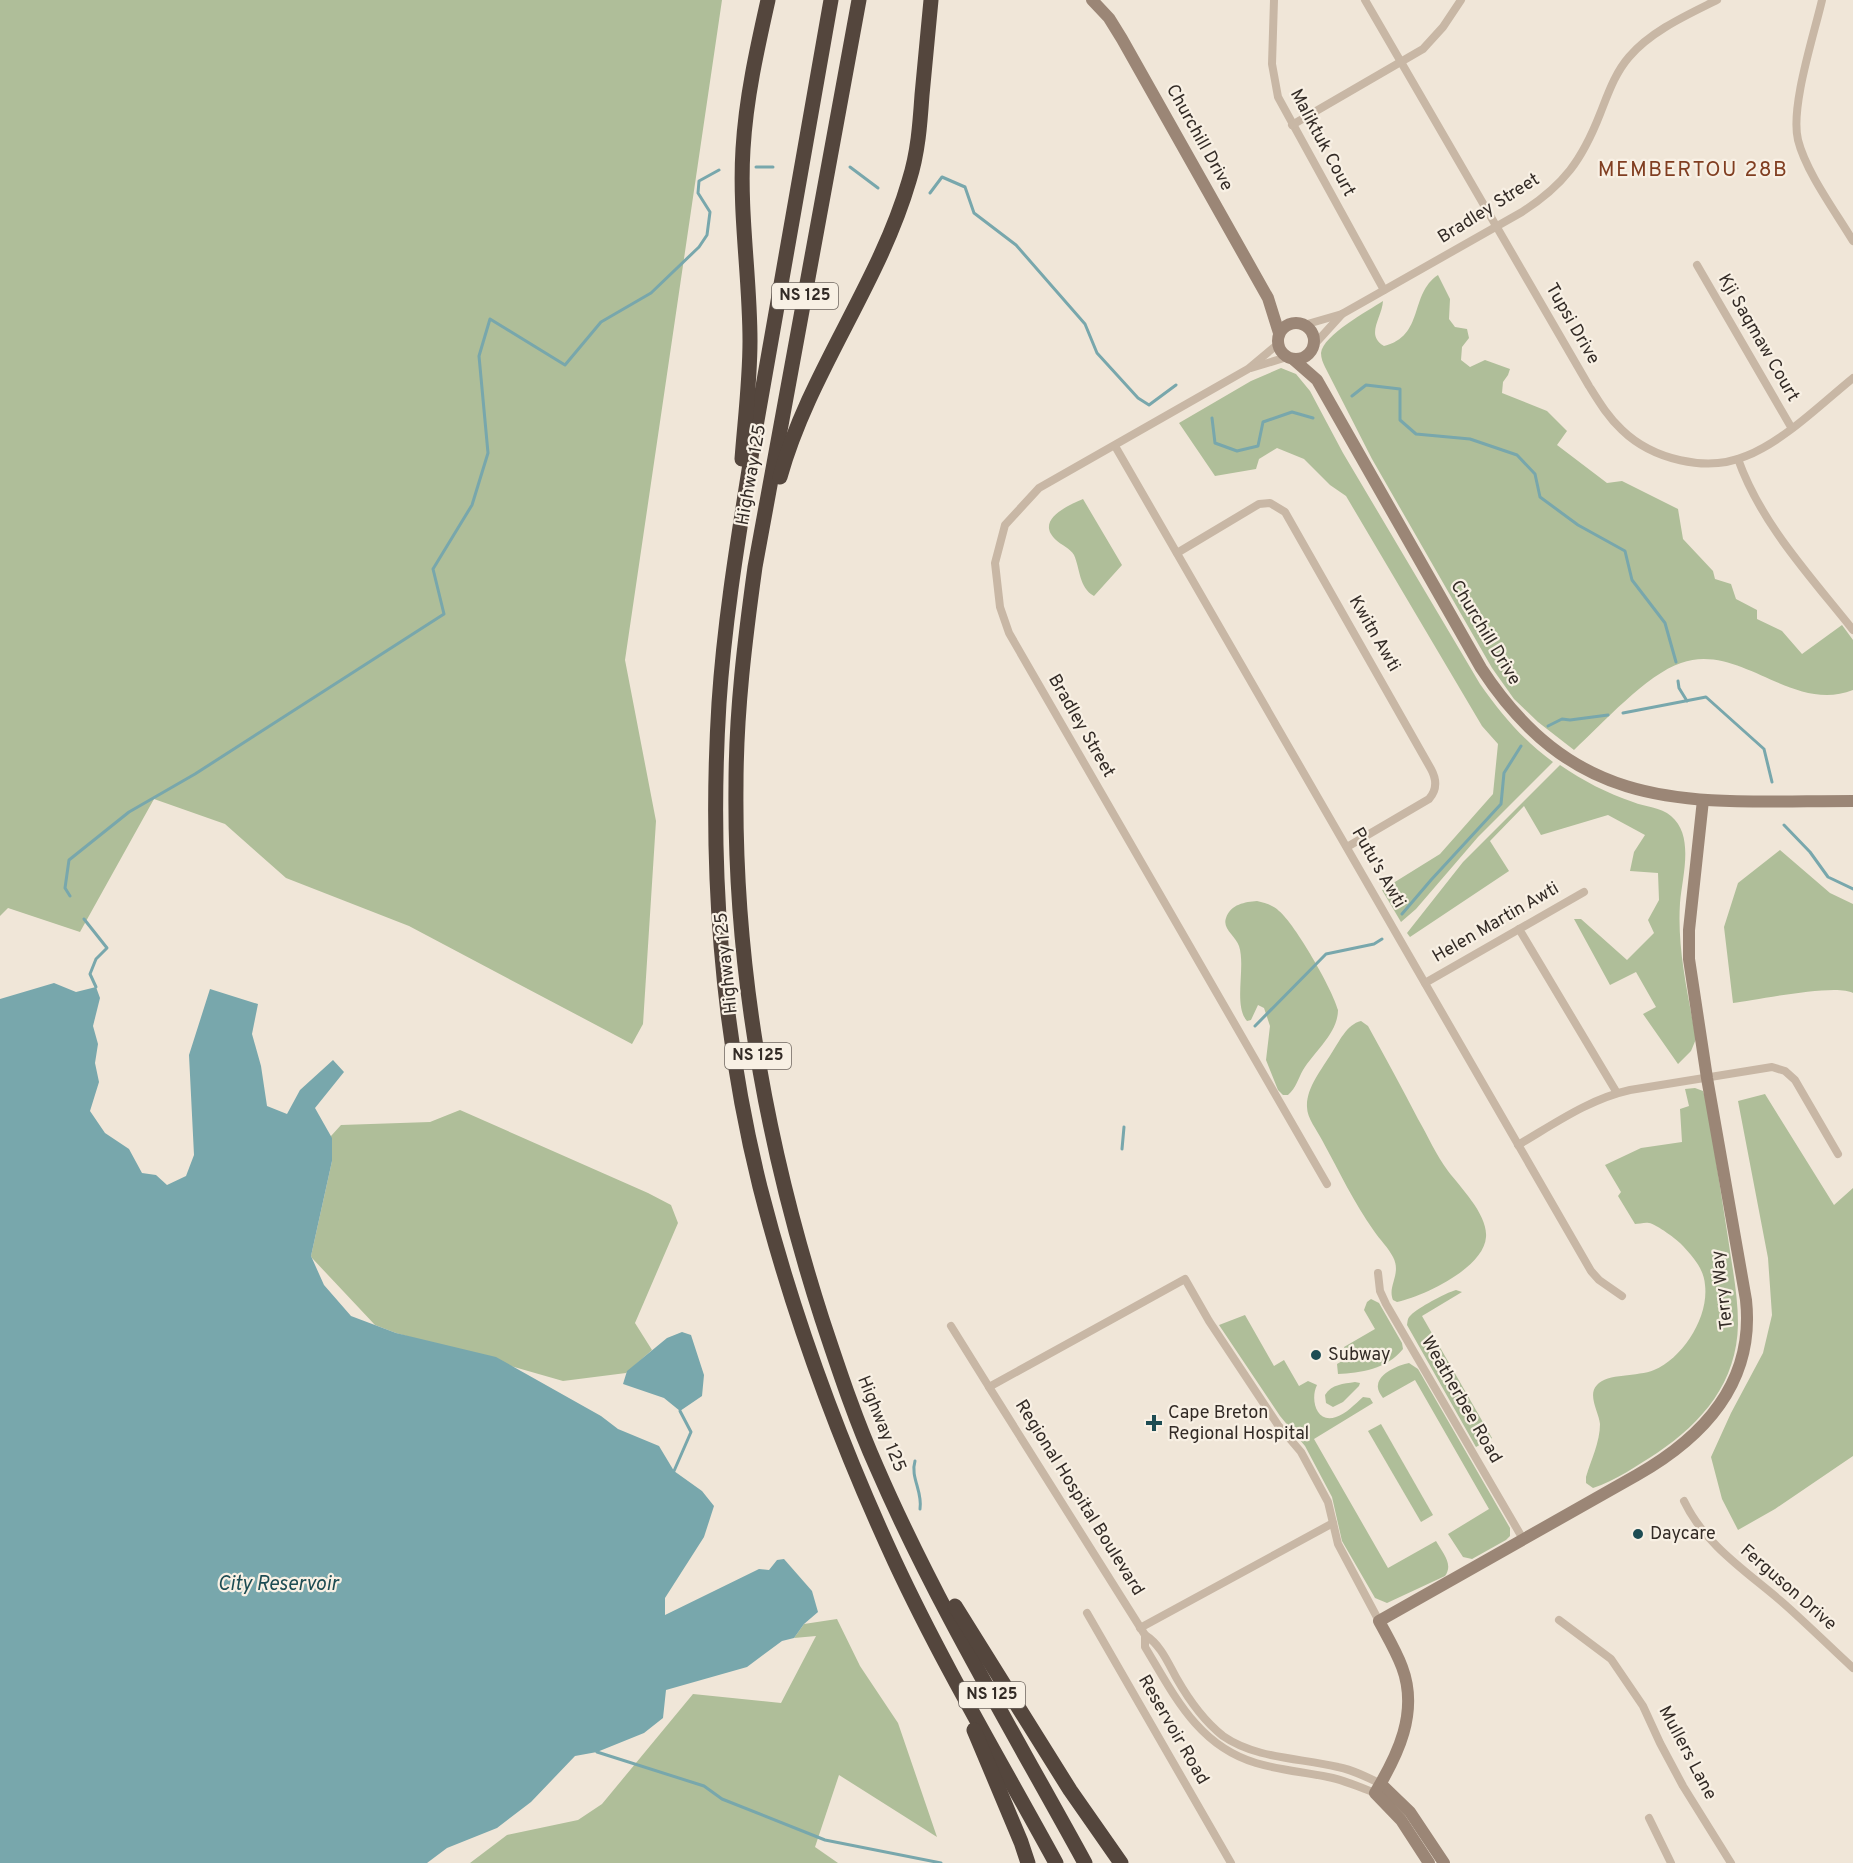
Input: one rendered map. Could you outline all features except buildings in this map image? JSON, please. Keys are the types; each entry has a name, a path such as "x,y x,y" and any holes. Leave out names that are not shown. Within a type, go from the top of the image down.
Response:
{"highway":[{"path":"736,556 750,341 743,203 743,149 747,106 768,0"},
{"name":"Highway 125","path":"831,0 759,409 725,630 719,705 716,844 725,977 743,1107 758,1177 785,1279 827,1399 896,1565 941,1653 1056,1863"},
{"name":"Highway 125","path":"859,0 755,567 747,625 740,696 736,786 741,907 753,1026 769,1124 788,1205 806,1269 855,1416 903,1524 988,1688 1085,1863"},
{"path":"755,567 784,464 797,431 825,368 868,282 909,182 919,134 931,0"},
{"path":"903,1524 1076,1798 1121,1863"},
{"path":"941,1653 1028,1863"}],"street":[{"name":"Churchill Drive","path":"1092,0 1109,18 1122,39 1268,298 1278,339"},
{"name":"Maliktuk Court","path":"1274,0 1272,74 1278,97 1384,290"},
{"name":"Tupsi Drive","path":"1365,0 1597,400 1621,430 1648,449 1674,459 1707,463 1738,459 1767,445 1852,382"},
{"path":"1292,125 1417,54 1431,42 1461,0"},
{"name":"Bradley Street","path":"1298,324 1342,314 1536,202 1570,172 1587,144 1618,72 1639,46 1665,28 1717,0"},
{"path":"1822,0 1797,103 1796,126 1804,158 1853,241"},
{"name":"Kji Saqmaw Court","path":"1697,266 1791,428"},
{"name":"Churchill Drive","path":"1268,298 1298,324"},
{"name":"Bradley Street","path":"1313,347 1342,314"},
{"path":"1298,324 1312,334 1313,347 1304,357 1290,358 1283,354 1278,339 1282,328 1298,324"},
{"name":"Bradley Street","path":"1278,339 1248,369 1039,488 1005,525 995,563 1000,607 1009,633 1327,1184"},
{"name":"Churchill Drive","path":"1313,347 1317,380"},
{"name":"Churchill Drive","path":"1290,358 1317,380 1494,688 1522,722 1566,758 1607,780 1645,793 1703,800 1853,801"},
{"name":"Bradley Street","path":"1248,369 1290,358"},
{"name":"Putu's Awti","path":"1115,446 1591,1271 1604,1284 1623,1296"},
{"path":"1738,459 1754,498 1769,522 1853,630"},
{"name":"Kwitn Awti","path":"1177,553 1259,504 1276,505 1285,512 1291,522 1431,768 1435,780 1434,791 1429,799 1347,847"},
{"name":"Terry Way","path":"1379,1621 1672,1454 1693,1436 1713,1413 1728,1392 1738,1371 1747,1336 1746,1300 1707,1078 1688,944 1698,829 1703,800"},
{"name":"Helen Martin Awti","path":"1425,983 1584,892"},
{"path":"1519,929 1617,1093"},
{"path":"1518,1145 1591,1103 1617,1093 1776,1068 1785,1071 1795,1080 1838,1154"},
{"name":"Weatherbee Road","path":"1378,1273 1380,1291 1386,1304 1523,1539"},
{"path":"989,1387 1185,1279 1209,1321 1271,1415 1300,1452 1328,1502 1338,1544 1403,1668 1409,1705 1402,1740 1378,1789"},
{"name":"Regional Hospital Boulevard","path":"951,1326 1143,1632 1155,1642 1202,1716 1224,1736 1248,1749 1355,1772 1378,1789"},
{"name":"Ferguson Drive","path":"1684,1501 1694,1521 1713,1544 1783,1603 1853,1668"},
{"path":"1143,1632 1333,1523"},
{"name":"Reservoir Road","path":"1087,1613 1231,1863"},
{"name":"Mullers Lane","path":"1559,1620 1611,1659 1643,1706 1683,1786 1731,1863"},
{"path":"1378,1789 1429,1863"},
{"path":"1378,1789 1410,1812 1444,1863"},
{"path":"1649,1818 1671,1863"}],"green space":[{"path":"0,0 722,0 625,660 656,821 643,1024 632,1044 409,926 286,878 225,824 154,799 80,932 8,908 0,916"},
{"path":"1438,275 1450,299 1449,319 1455,327 1467,329 1469,338 1462,347 1461,360 1470,367 1485,360 1510,369 1503,382 1502,393 1547,411 1567,431 1557,445 1607,483 1622,481 1678,509 1683,539 1713,571 1715,579 1731,584 1736,599 1757,610 1757,619 1782,631 1802,654 1842,625 1853,640 1853,690 1831,695 1809,693 1724,662 1703,659 1681,663 1668,669 1640,689 1574,750 1538,722 1514,699 1492,668 1372,459 1321,357 1329,339 1357,317 1383,301 1375,331 1376,337 1378,342 1384,346 1397,341 1406,333 1411,324 1429,283"},
{"path":"1281,368 1296,374 1310,391 1343,453 1480,684 1513,726 1553,762 1478,837 1416,909 1401,922 1382,890 1440,854 1493,794 1498,744 1482,726 1346,496 1330,485 1304,459 1277,448 1259,459 1256,469 1215,476 1179,423 1251,381"},
{"path":"1083,499 1122,565 1094,596 1085,588 1074,555 1056,540 1050,533 1049,526 1056,514"},
{"path":"1560,765 1605,791 1667,813 1678,824 1683,834 1685,857 1680,903 1680,937 1696,1039 1691,1051 1678,1064 1643,1014 1656,1007 1636,972 1610,985 1574,919 1581,919 1627,960 1654,933 1648,920 1659,900 1658,873 1630,871 1634,852 1645,835 1608,815 1541,835 1524,806 1490,841 1509,871 1410,937 1407,933 1463,862"},
{"path":"1780,850 1830,893 1853,904 1853,993 1844,990 1814,991 1733,1003 1724,927 1738,883"},
{"path":"1257,901 1269,904 1286,918 1321,973 1338,1010 1330,1034 1303,1070 1288,1095 1283,1095 1278,1090 1266,1060 1270,1026 1264,1008 1258,1005 1251,1020 1247,1021 1243,1014 1240,996 1241,955 1239,946 1225,922 1228,913 1235,907"},
{"path":"1361,1021 1368,1026 1436,1152 1473,1202 1483,1220 1485,1229 1486,1237 1483,1248 1464,1270 1422,1294 1397,1302 1393,1300 1392,1295 1396,1269 1393,1257 1360,1209 1307,1111 1309,1093 1319,1072 1344,1034"},
{"path":"1695,1088 1703,1091 1707,1103 1737,1302 1736,1345 1724,1382 1703,1414 1689,1428 1634,1468 1593,1488 1586,1483 1586,1477 1600,1431 1593,1399 1594,1389 1602,1381 1608,1379 1654,1370 1675,1356 1692,1335 1703,1310 1705,1297 1704,1279 1694,1259 1680,1243 1657,1226 1647,1223 1635,1224 1618,1196 1621,1192 1605,1165 1641,1148 1682,1142 1680,1109 1689,1106 1685,1089"},
{"path":"1765,1094 1834,1205 1853,1188 1853,1456 1775,1509 1738,1530 1722,1499 1711,1457 1763,1353 1772,1315 1768,1258 1738,1101"},
{"path":"460,1110 671,1205 678,1223 635,1323 652,1350 626,1373 563,1381 396,1333 375,1325 312,1258 332,1161 331,1136 341,1125 430,1122"},
{"path":"1456,1290 1462,1292 1422,1316 1492,1438 1476,1447 1407,1325 1414,1312"},
{"path":"1371,1299 1379,1303 1402,1343 1403,1349 1397,1356 1373,1369 1338,1374 1337,1364 1349,1357 1344,1347 1375,1329 1364,1310"},
{"path":"1245,1315 1274,1366 1284,1360 1299,1386 1308,1381 1317,1385 1314,1397 1319,1414 1329,1418 1340,1416 1363,1397 1370,1398 1373,1403 1314,1439 1388,1568 1436,1541 1448,1563 1445,1576 1387,1603 1375,1598 1342,1541 1332,1497 1305,1446 1280,1416 1219,1325"},
{"path":"1409,1363 1418,1369 1510,1528 1510,1536 1506,1540 1472,1559 1463,1557 1448,1534 1489,1509 1415,1380 1383,1398 1378,1390 1379,1381 1386,1373"},
{"path":"1360,1383 1359,1386 1343,1402 1333,1407 1326,1403 1325,1395 1331,1389 1338,1385"},
{"path":"1381,1424 1433,1515 1421,1522 1368,1431"},
{"path":"837,1619 860,1666 898,1723 937,1837 839,1775 815,1847 838,1863 470,1863 507,1835 578,1820 602,1804 693,1694 781,1703 816,1636 794,1638 804,1624"}],"water":[{"name":"City Reservoir","path":"54,983 76,992 96,987 100,998 93,1026 98,1044 95,1063 99,1082 90,1111 105,1133 129,1149 142,1173 156,1175 167,1185 186,1176 194,1155 189,1055 210,989 258,1004 252,1034 261,1066 267,1106 287,1114 300,1090 333,1060 344,1072 315,1108 332,1138 332,1161 311,1256 324,1285 351,1316 396,1333 496,1357 601,1416 618,1429 659,1446 674,1471 702,1491 714,1506 704,1537 665,1598 665,1615 759,1569 769,1570 777,1560 784,1559 812,1591 818,1612 804,1624 794,1638 782,1641 747,1667 666,1690 663,1718 644,1733 597,1752 575,1756 531,1802 497,1828 447,1848 427,1863 0,1863 0,999"},
{"path":"682,1332 691,1335 704,1375 702,1396 680,1411 664,1398 623,1384 627,1371 667,1338"}],"waterway":[{"path":"756,167 773,167"},
{"path":"850,167 878,188"},
{"path":"70,896 65,888 69,860 129,812 195,774 444,614 433,569 472,505 488,453 479,356 490,319 565,365 601,322 651,293 699,247 707,235 710,212 698,193 699,181 719,170"},
{"path":"930,193 942,177 965,187 974,213 1016,245 1085,324 1097,353 1138,398 1149,405 1176,385"},
{"path":"1352,396 1366,385 1400,389 1400,420 1416,434 1470,439 1517,455 1535,474 1540,497 1578,525 1625,551 1632,580 1665,623 1676,662"},
{"path":"1212,418 1215,443 1237,451 1258,446 1263,422 1292,412 1313,418"},
{"path":"1678,681 1679,688 1687,701"},
{"path":"1623,713 1706,697 1764,749 1772,782"},
{"path":"1548,726 1562,719 1608,715"},
{"path":"1402,914 1501,804 1504,773 1521,746"},
{"path":"1784,825 1810,852 1828,877 1853,889"},
{"path":"84,919 107,948 96,959 90,974 96,987"},
{"path":"1255,1026 1326,954 1374,944 1382,939"},
{"path":"1122,1149 1124,1127"},
{"path":"674,1471 691,1432 680,1411"},
{"path":"915,1461 914,1473 920,1497 920,1509"},
{"path":"597,1752 704,1786 722,1799 825,1840 941,1863"}],"place":[{"name":"Subway","path":"1316,1355"},
{"name":"Cape Breton Regional Hospital","path":"1154,1423"},
{"name":"Daycare","path":"1638,1534"}],"district":[{"name":"MEMBERTOU 28B","path":"1693,170"}]}
